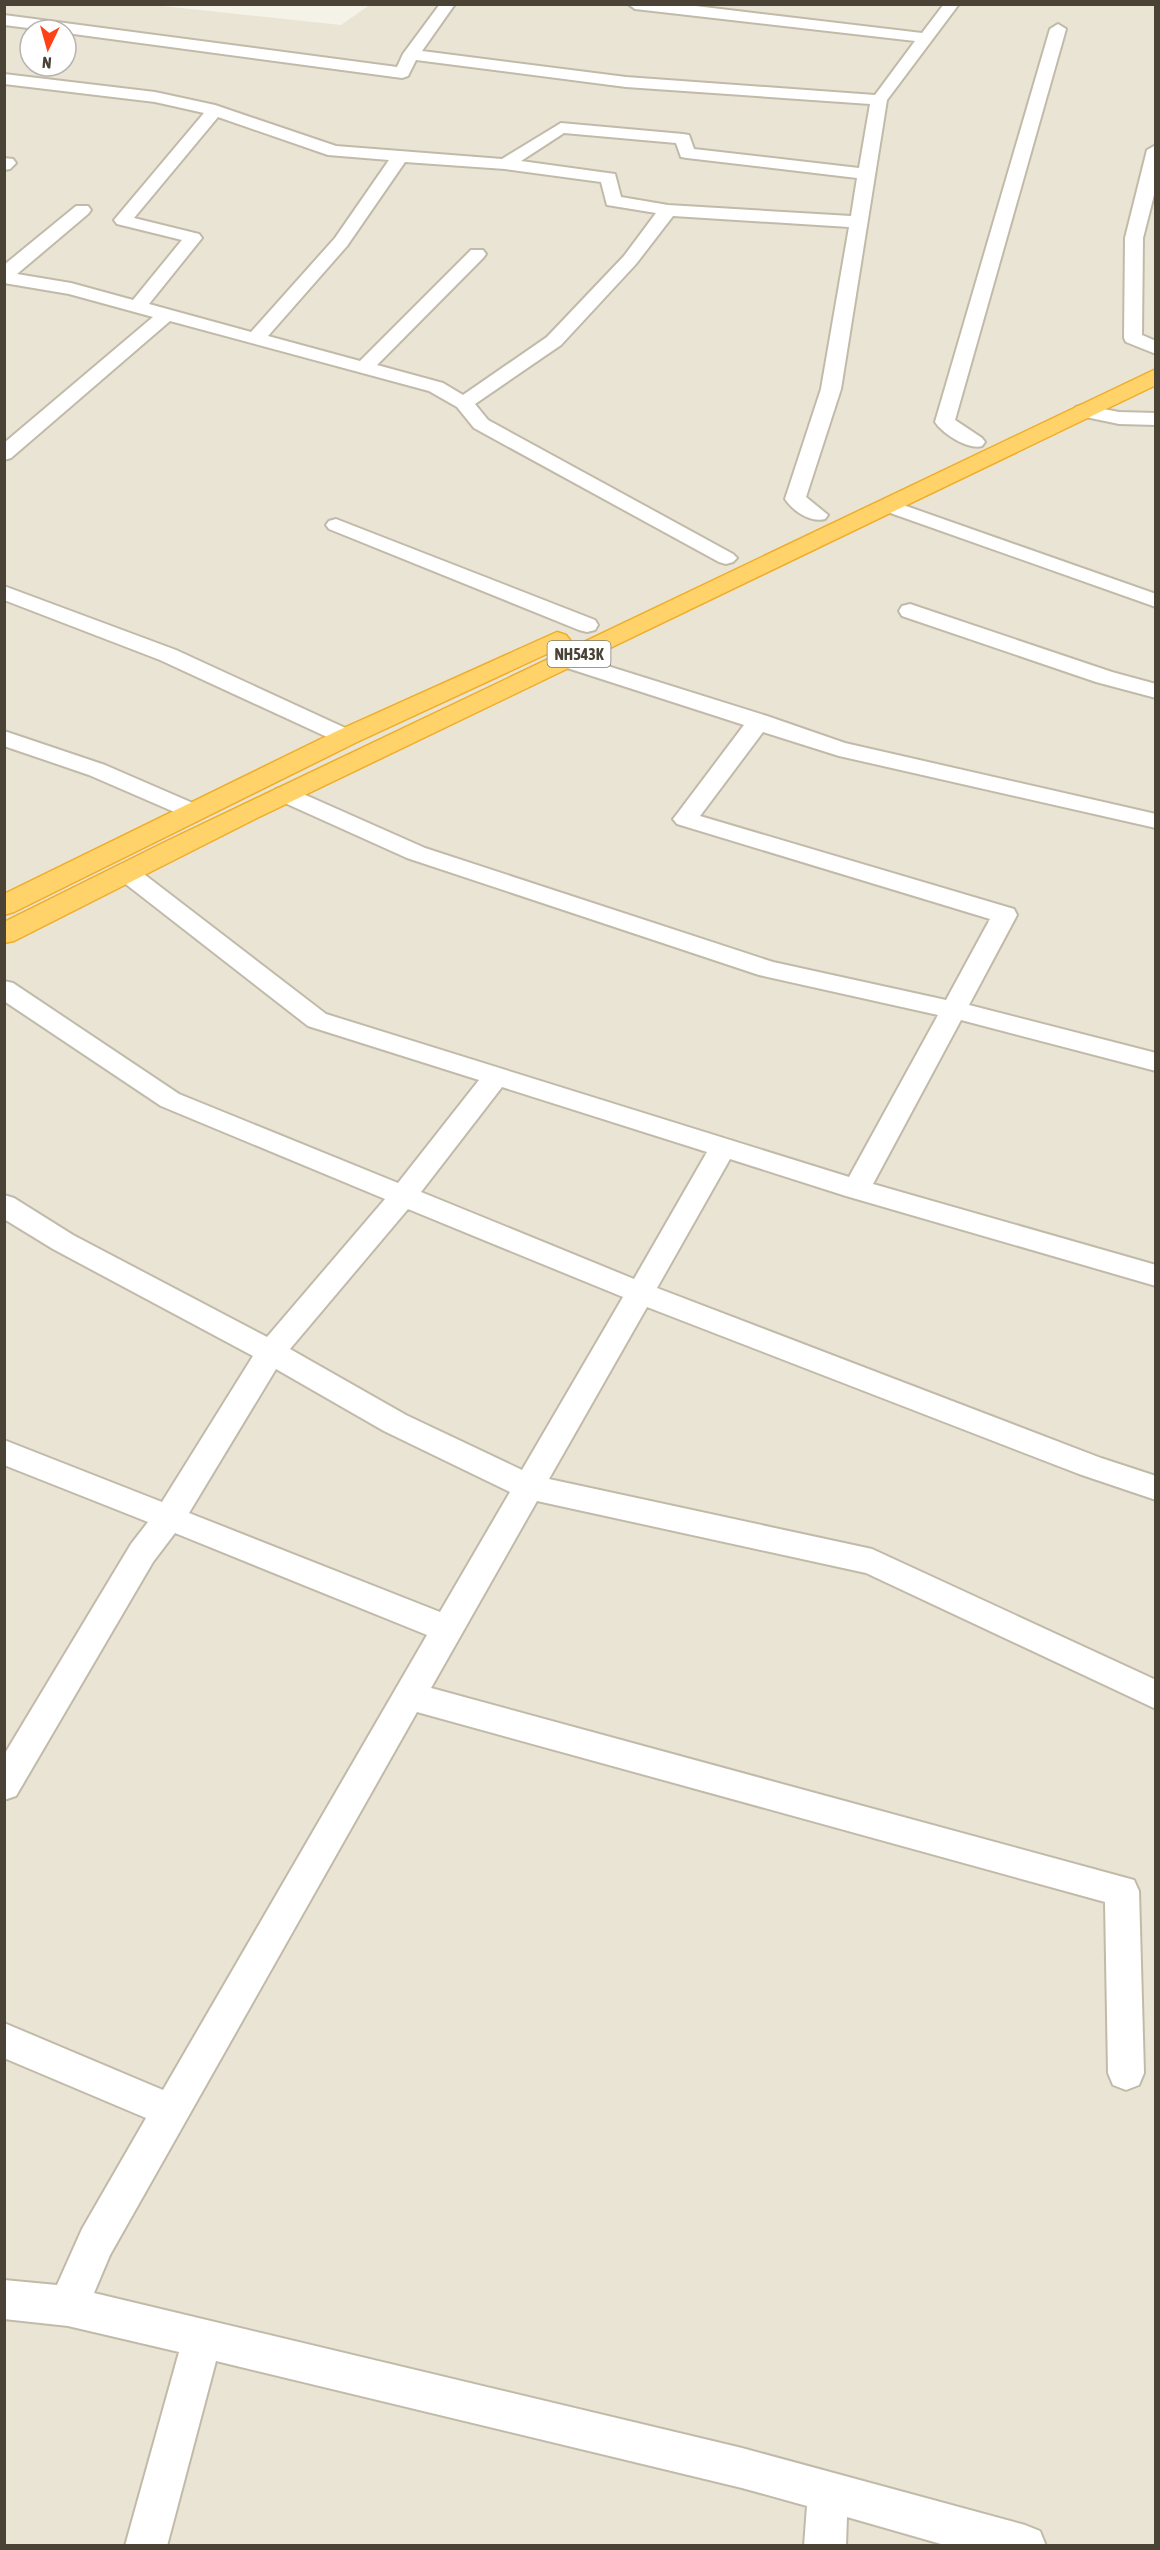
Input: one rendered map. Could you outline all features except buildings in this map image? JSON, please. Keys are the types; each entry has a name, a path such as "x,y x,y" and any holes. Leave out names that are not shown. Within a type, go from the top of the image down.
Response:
{"highway":[{"name":"NH543K","path":"9,900 116,865 284,794 566,660 888,506 986,448 1155,355"},
{"name":"NH543K","path":"4,934 116,865 194,812 346,737 818,514 1083,411 1155,376"},
{"path":"726,558 748,572"}],"street":[{"path":"8,24 26,4"},
{"path":"8,24 402,73 411,54 448,4"},
{"path":"635,4 927,38"},
{"path":"818,514 795,499 831,389 879,100 952,4"},
{"path":"986,448 945,422 1058,29"},
{"path":"411,54 626,82 879,100"},
{"path":"4,79 154,97 215,110 334,151 505,164 609,178 613,201 668,210 859,222"},
{"path":"137,307 193,238 123,220 215,110"},
{"path":"505,164 561,128 683,139 687,153 867,174"},
{"path":"1155,150 1134,238 1133,338 1155,348"},
{"path":"256,338 341,242 400,157"},
{"path":"4,276 82,210"},
{"path":"464,403 554,341 630,260 668,210"},
{"path":"363,368 477,254"},
{"path":"4,276 71,289 436,387 464,403 482,424 726,558"},
{"path":"4,453 166,315"},
{"path":"1083,411 1119,418 1155,419"},
{"path":"888,506 1148,598 1155,579"},
{"path":"336,525 587,625"},
{"path":"4,592 168,655 346,737"},
{"path":"910,611 1104,677 1155,691"},
{"path":"566,660 759,721 839,749 1155,821"},
{"path":"759,721 685,819 1005,915 856,1189"},
{"path":"4,738 98,770 194,812"},
{"path":"284,794 416,854 768,969 953,1010 1155,1062"},
{"path":"116,865 317,1020 856,1189 1155,1276"},
{"path":"4,989 170,1100 640,1293 1090,1466 1155,1488"},
{"path":"4,1786 142,1553 168,1518 270,1352 404,1196 496,1076"},
{"path":"68,2306 96,2242 723,1148"},
{"path":"4,1205 63,1242 270,1352 395,1424 528,1487 872,1563 1155,1695"},
{"path":"5,1454 447,1629"},
{"path":"409,1696 1122,1891 1126,2073"},
{"path":"4,2040 171,2111"},
{"path":"4,2299 68,2306 731,2465 1025,2546"},
{"path":"146,2546 203,2338"},
{"path":"825,2546 828,2491"}],"shaded area":[{"path":"371,4 1155,5 1155,2545 5,2546 5,5 153,5 341,25"}]}
